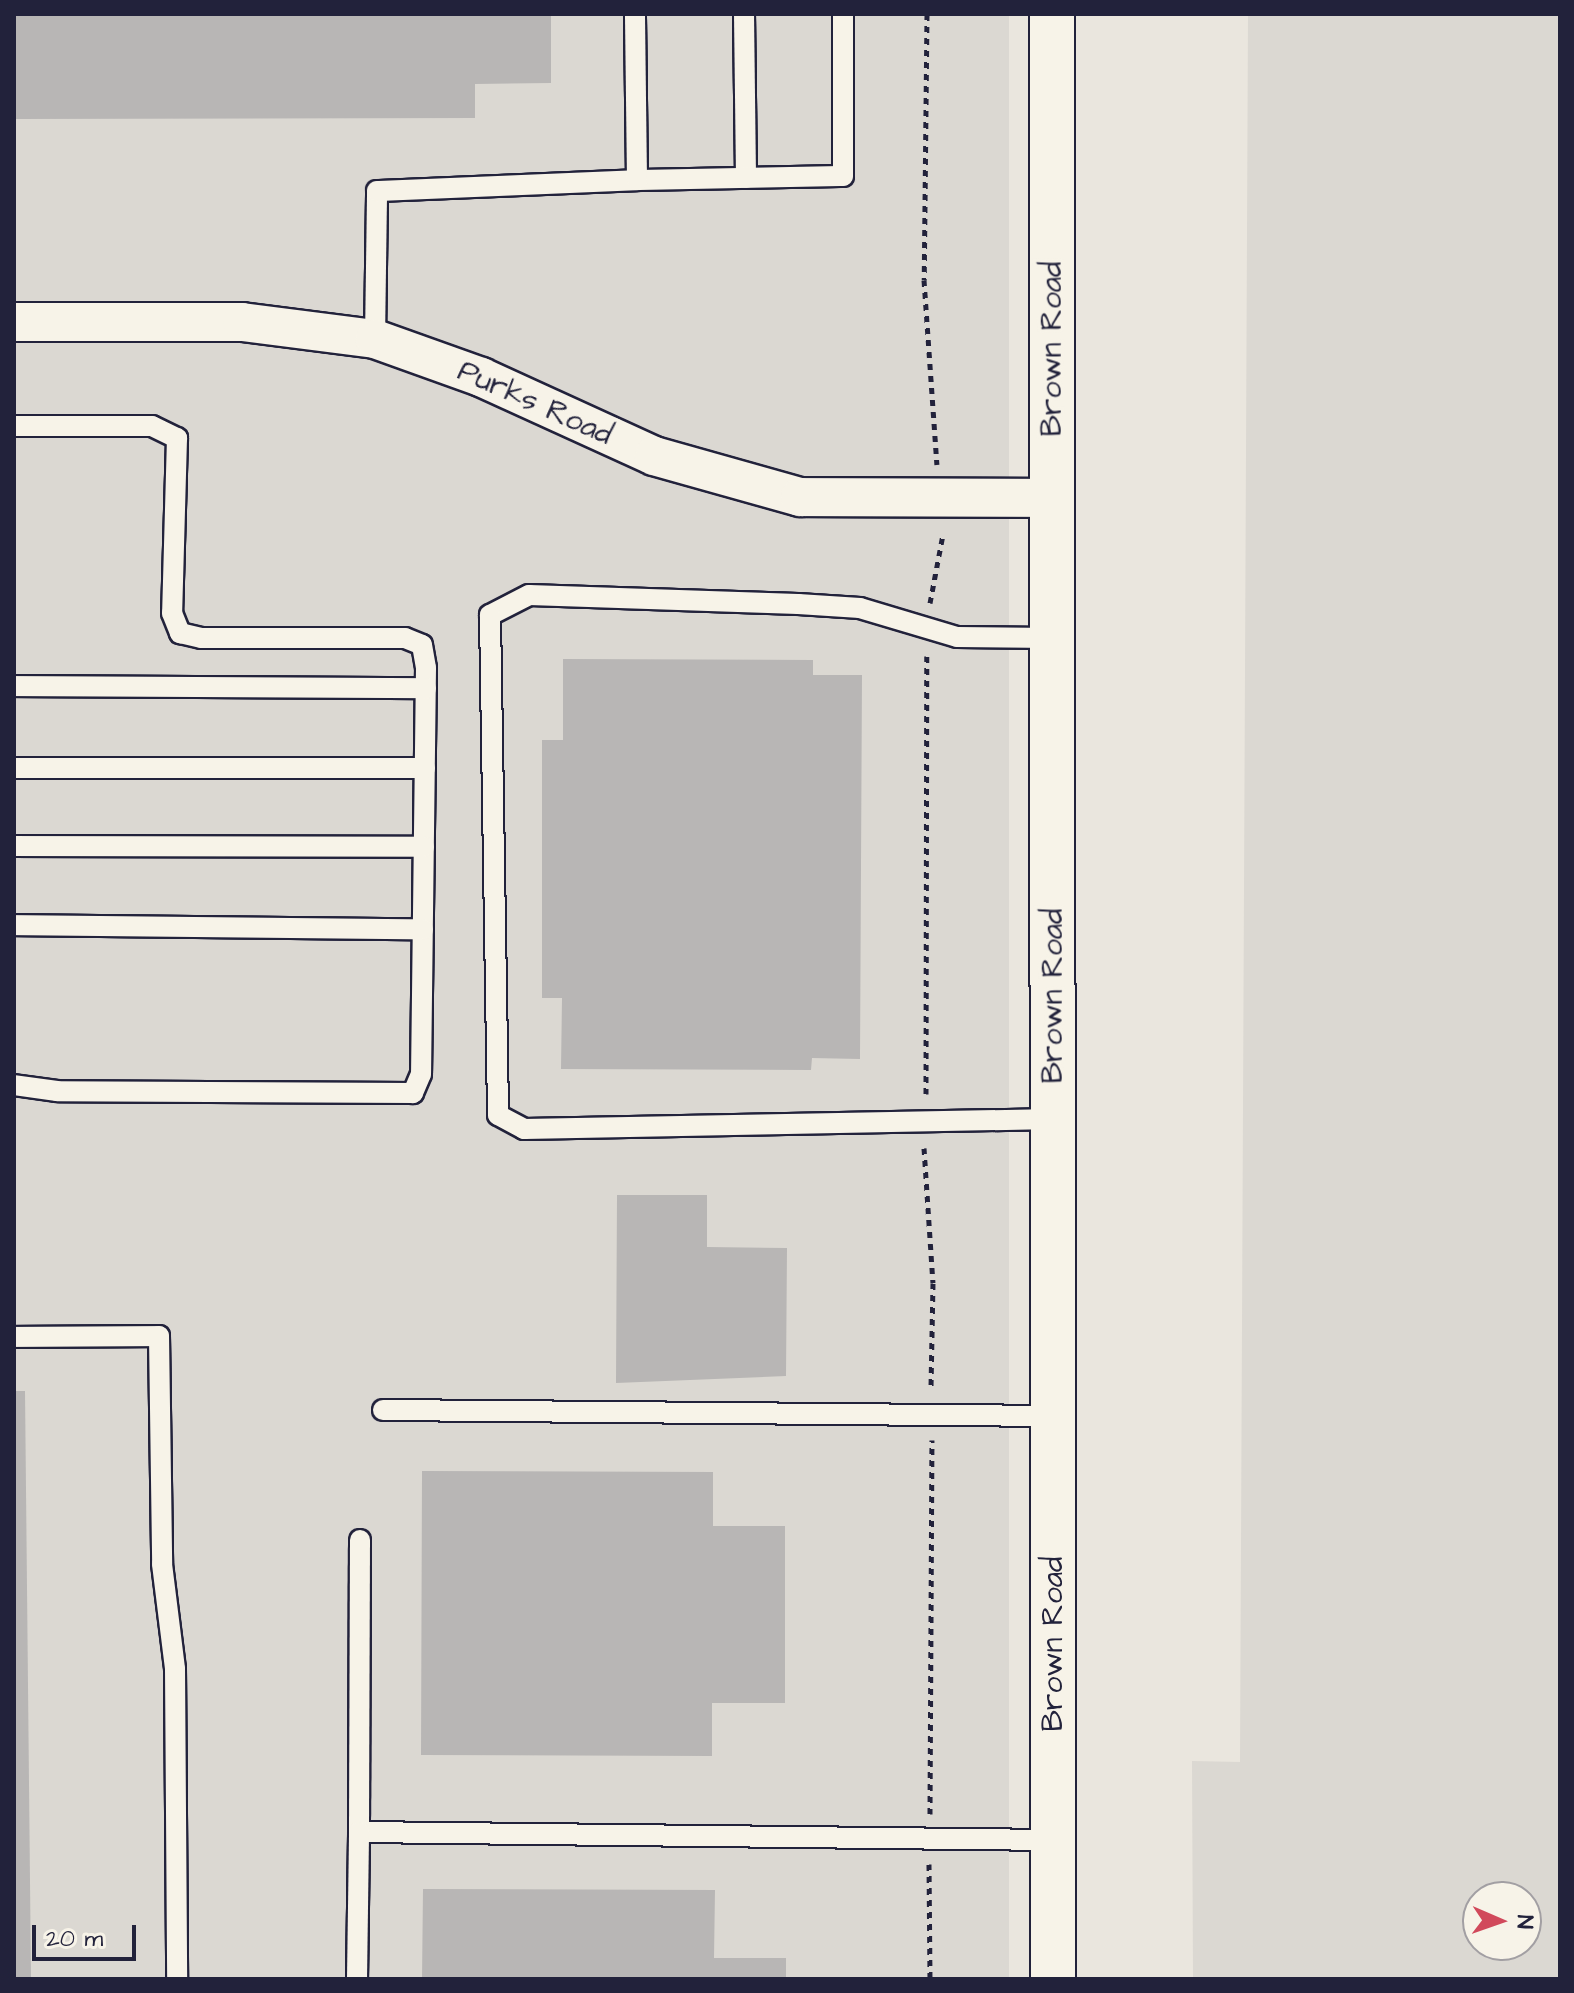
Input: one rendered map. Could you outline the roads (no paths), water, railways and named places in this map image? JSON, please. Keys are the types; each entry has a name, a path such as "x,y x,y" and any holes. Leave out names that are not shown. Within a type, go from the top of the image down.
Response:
{"main road":[{"name":"Brown Road","path":"1052,14 1053,1979"}],"street":[{"name":"Purks Road","path":"14,322 242,322 375,339 481,377 654,456 735,482 800,497 1053,498"}],"lane":[{"path":"635,14 637,180"},
{"path":"744,14 746,178"},
{"path":"375,339 377,191 637,180 843,176 843,14"},
{"path":"14,426 152,426 177,438 172,613 180,633 201,638 405,638 422,645 426,688 421,1074 413,1093 57,1091 14,1085"},
{"path":"1052,638 957,637 860,608 529,595 490,615 498,1115 524,1129 1053,1119"},
{"path":"14,686 426,688"},
{"path":"14,768 425,768"},
{"path":"14,846 424,847"},
{"path":"14,925 423,929"},
{"path":"14,1337 159,1336 162,1564 175,1669 177,1979"},
{"path":"383,1410 1053,1416"},
{"path":"357,1979 360,1540"},
{"path":"359,1832 1053,1840"}]}
